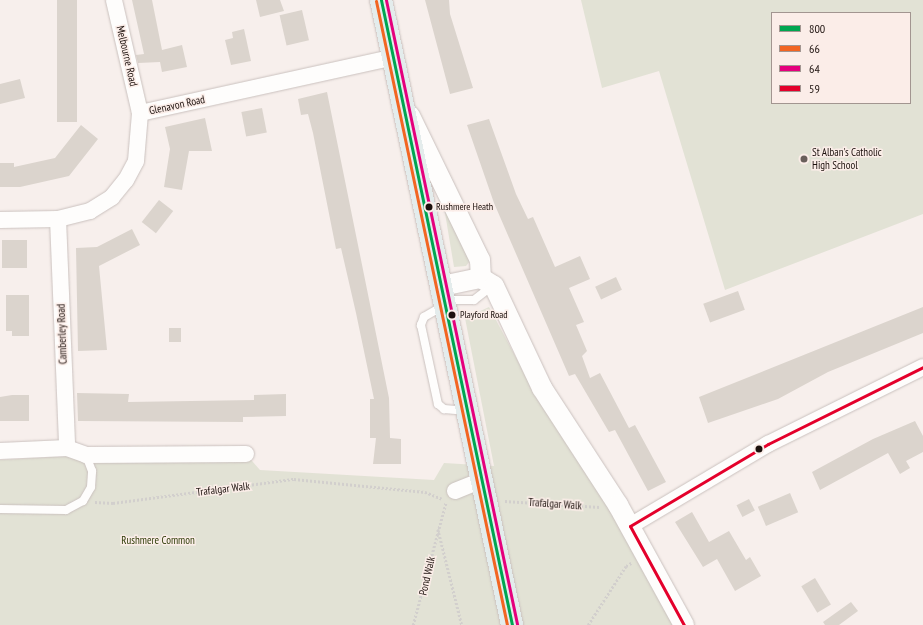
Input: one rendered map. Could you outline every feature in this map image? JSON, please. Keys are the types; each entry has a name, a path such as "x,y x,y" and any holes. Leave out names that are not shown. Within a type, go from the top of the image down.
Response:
{"main road":[{"path":"381,0 406,107 468,412 488,490 512,625"}],"street":[{"name":"Melbourne Road","path":"114,0 140,113"},
{"name":"Glenavon Road","path":"0,220 58,219 90,211 112,197 126,180 136,161 140,113 394,57"},
{"path":"406,107 480,260 487,282 542,388 630,526 684,625"},
{"name":"Camberley Road","path":"58,219 67,448"},
{"path":"444,296 487,282"},
{"path":"630,526 768,444 894,379 923,367"},
{"path":"0,451 67,448 86,455 246,454"},
{"path":"450,497 488,490"}],"lane":[{"path":"0,509 66,510 83,501 91,487 92,471 86,455"}],"path":[{"name":"Trafalgar Walk","path":"83,501 114,503 294,479 425,492 450,497"},
{"name":"Trafalgar Walk","path":"488,490 604,507"},
{"path":"450,497 437,526 462,625"},
{"name":"Pond Walk","path":"413,625 425,589 437,526"},
{"path":"588,625 626,566 646,557"}],"green space":[{"name":"St Alban's Catholic High School","path":"581,0 923,0 923,214 725,290 659,71 602,88"},
{"path":"443,201 470,261 466,266 454,267"},
{"name":"Rushmere Common","path":"489,307 536,395 610,508 674,625 0,625 0,460 86,455 246,454 260,470 434,480 444,463 494,466 465,318"}],"building":[{"path":"57,0 77,0 77,122 57,122"},
{"path":"132,0 152,0 162,50 182,45 187,67 162,72 160,62 138,63 136,55 144,54"},
{"path":"256,0 280,0 284,11 260,17"},
{"path":"425,0 449,0 450,14 473,88 450,94"},
{"path":"302,10 309,40 287,45 280,15"},
{"path":"244,29 251,61 231,65 225,40 233,38 232,32"},
{"path":"20,79 25,98 0,104 0,84"},
{"path":"327,92 389,398 390,438 401,439 401,464 373,464 376,438 370,438 370,399 374,399 341,248 336,249 313,133 308,114 301,115 298,99"},
{"path":"262,108 267,133 246,137 241,112"},
{"path":"205,118 212,151 189,151 182,190 164,187 170,149 165,127"},
{"path":"489,119 516,194 528,219 533,217 555,267 580,256 590,279 569,288 584,322 576,325 587,351 582,356 590,378 600,373 629,428 635,425 666,482 648,491 615,430 609,432 575,374 569,376 494,203 467,125"},
{"path":"81,125 98,139 69,176 20,187 0,187 0,163 14,163 14,167 55,158"},
{"path":"159,200 173,211 156,233 142,222"},
{"path":"132,229 140,245 99,266 107,350 78,351 76,248 97,247"},
{"path":"2,240 27,240 27,268 2,268"},
{"path":"616,277 622,290 601,299 595,287"},
{"path":"738,291 745,310 710,322 703,304"},
{"path":"6,295 29,295 29,336 12,336 12,331 6,331"},
{"path":"923,307 923,333 828,372 778,399 708,423 699,397"},
{"path":"169,328 181,328 181,342 169,342"},
{"path":"77,393 129,394 128,402 254,400 254,395 286,394 286,416 243,417 243,422 78,421"},
{"path":"29,395 29,421 0,421 0,397"},
{"path":"915,421 923,436 923,452 906,461 910,468 900,474 888,453 820,490 812,472 873,439"},
{"path":"790,493 798,512 766,526 758,507"},
{"path":"749,499 755,511 742,517 737,505"},
{"path":"692,512 709,542 729,531 746,560 750,557 761,576 735,591 717,559 703,567 675,522"},
{"path":"815,578 831,605 817,613 801,586"},
{"path":"851,602 858,611 839,625 825,625 823,622"}],"transit line":[{"name":"800","path":"381,0 512,625"},
{"name":"64","path":"386,0 517,624"},
{"name":"66","path":"376,1 507,625"},
{"name":"59","path":"630,526 768,444 923,367"},
{"name":"59","path":"630,526 684,625"}],"place":[{"name":"St Alban's Catholic High School","path":"804,159"},
{"name":"Rushmere Heath","path":"429,207"},
{"name":"Playford Road","path":"452,315"}]}
